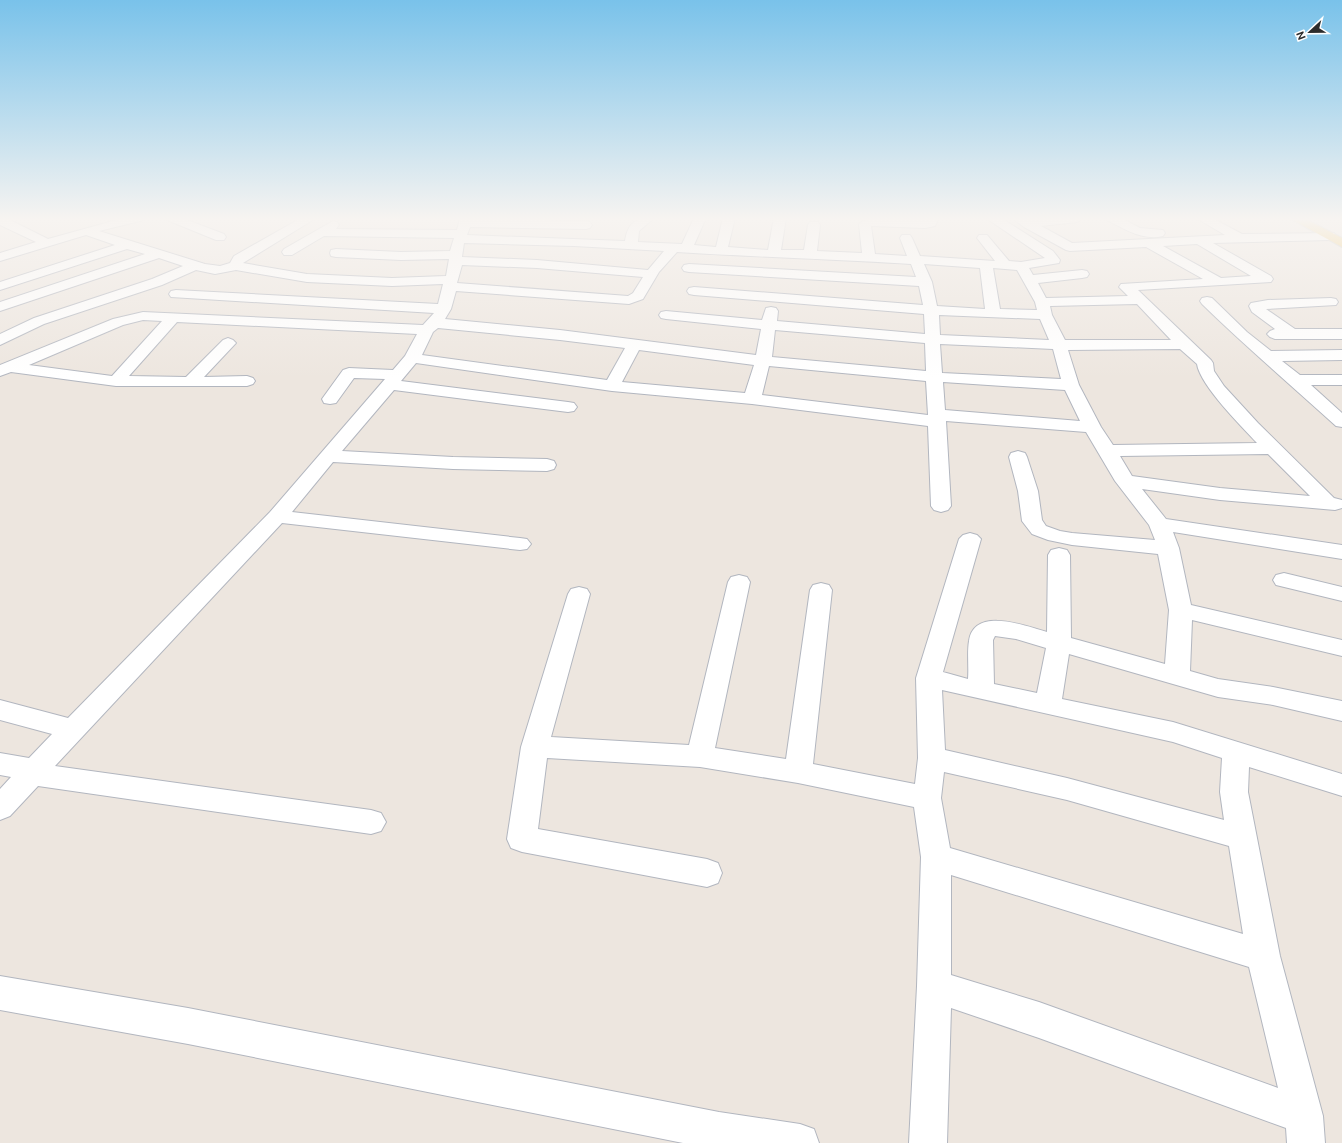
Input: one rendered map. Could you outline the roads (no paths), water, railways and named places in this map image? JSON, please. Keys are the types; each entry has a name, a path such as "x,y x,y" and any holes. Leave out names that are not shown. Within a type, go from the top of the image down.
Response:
{"street":[{"path":"0,286 45,271"},
{"path":"1,306 107,271"},
{"path":"122,271 157,282"},
{"path":"0,340 39,321 157,282 181,271"},
{"path":"267,271 307,278 450,283 629,300 638,296 654,271"},
{"path":"307,278 315,271"},
{"path":"0,808 73,729 277,516 412,358 436,320 453,271"},
{"path":"621,271 651,274"},
{"path":"733,271 925,282"},
{"path":"752,399 763,361 772,298 783,271"},
{"path":"921,271 925,282 931,310 941,506"},
{"path":"987,271 993,314"},
{"path":"1019,271 1043,308 1059,344 1071,385 1092,427 1125,481 1158,524 1168,548 1181,610 1177,676"},
{"path":"1039,271 1082,274"},
{"path":"1202,271 1219,282"},
{"path":"1254,271 1266,279 1126,287 1182,344 1205,363 1206,371 1218,389 1273,448 1335,504"},
{"path":"694,291 993,314 1043,308 1140,300"},
{"path":"176,294 436,320 763,361 934,377 1071,385"},
{"path":"1207,301 1242,335 1296,380 1342,422"},
{"path":"1291,334 1257,309 1256,306 1268,304 1331,302"},
{"path":"1,306 39,321"},
{"path":"666,315 933,339 1121,346 1182,344"},
{"path":"4,369 118,322 143,316 436,320"},
{"path":"116,381 174,317"},
{"path":"1242,335 1342,334"},
{"path":"190,382 228,343"},
{"path":"612,386 634,345"},
{"path":"1268,356 1342,354"},
{"path":"412,358 612,386 752,399 937,419 1092,427"},
{"path":"4,369 116,381 247,381"},
{"path":"330,400 349,373 568,407"},
{"path":"1296,380 1342,380"},
{"path":"1324,406 1342,406"},
{"path":"1108,451 1273,448"},
{"path":"328,456 547,465"},
{"path":"1018,457 1028,491 1032,521 1039,530 1054,536 1072,539 1168,548"},
{"path":"1125,481 1220,494 1335,504"},
{"path":"277,516 520,544"},
{"path":"1158,524 1342,552"},
{"path":"928,1143 934,986 936,857 927,798 932,758 929,678 970,539"},
{"path":"1048,705 1058,644 1059,555"},
{"path":"1284,580 1342,594"},
{"path":"700,756 739,582"},
{"path":"798,772 821,590"},
{"path":"579,594 535,747 522,839 707,873"},
{"path":"1181,610 1342,648"},
{"path":"981,690 981,640 985,631 992,628 1016,631 1218,688 1273,696 1342,711"},
{"path":"929,678 1173,732 1342,785"},
{"path":"0,710 73,729"},
{"path":"535,747 700,756 798,772 927,798"},
{"path":"1236,751 1234,792 1263,956 1305,1130"},
{"path":"932,758 1067,789 1242,837"},
{"path":"0,764 33,772 372,822"},
{"path":"936,857 1263,956"},
{"path":"934,986 1039,1020 1305,1130"},
{"path":"0,993 196,1028 719,1131 800,1143"}]}
